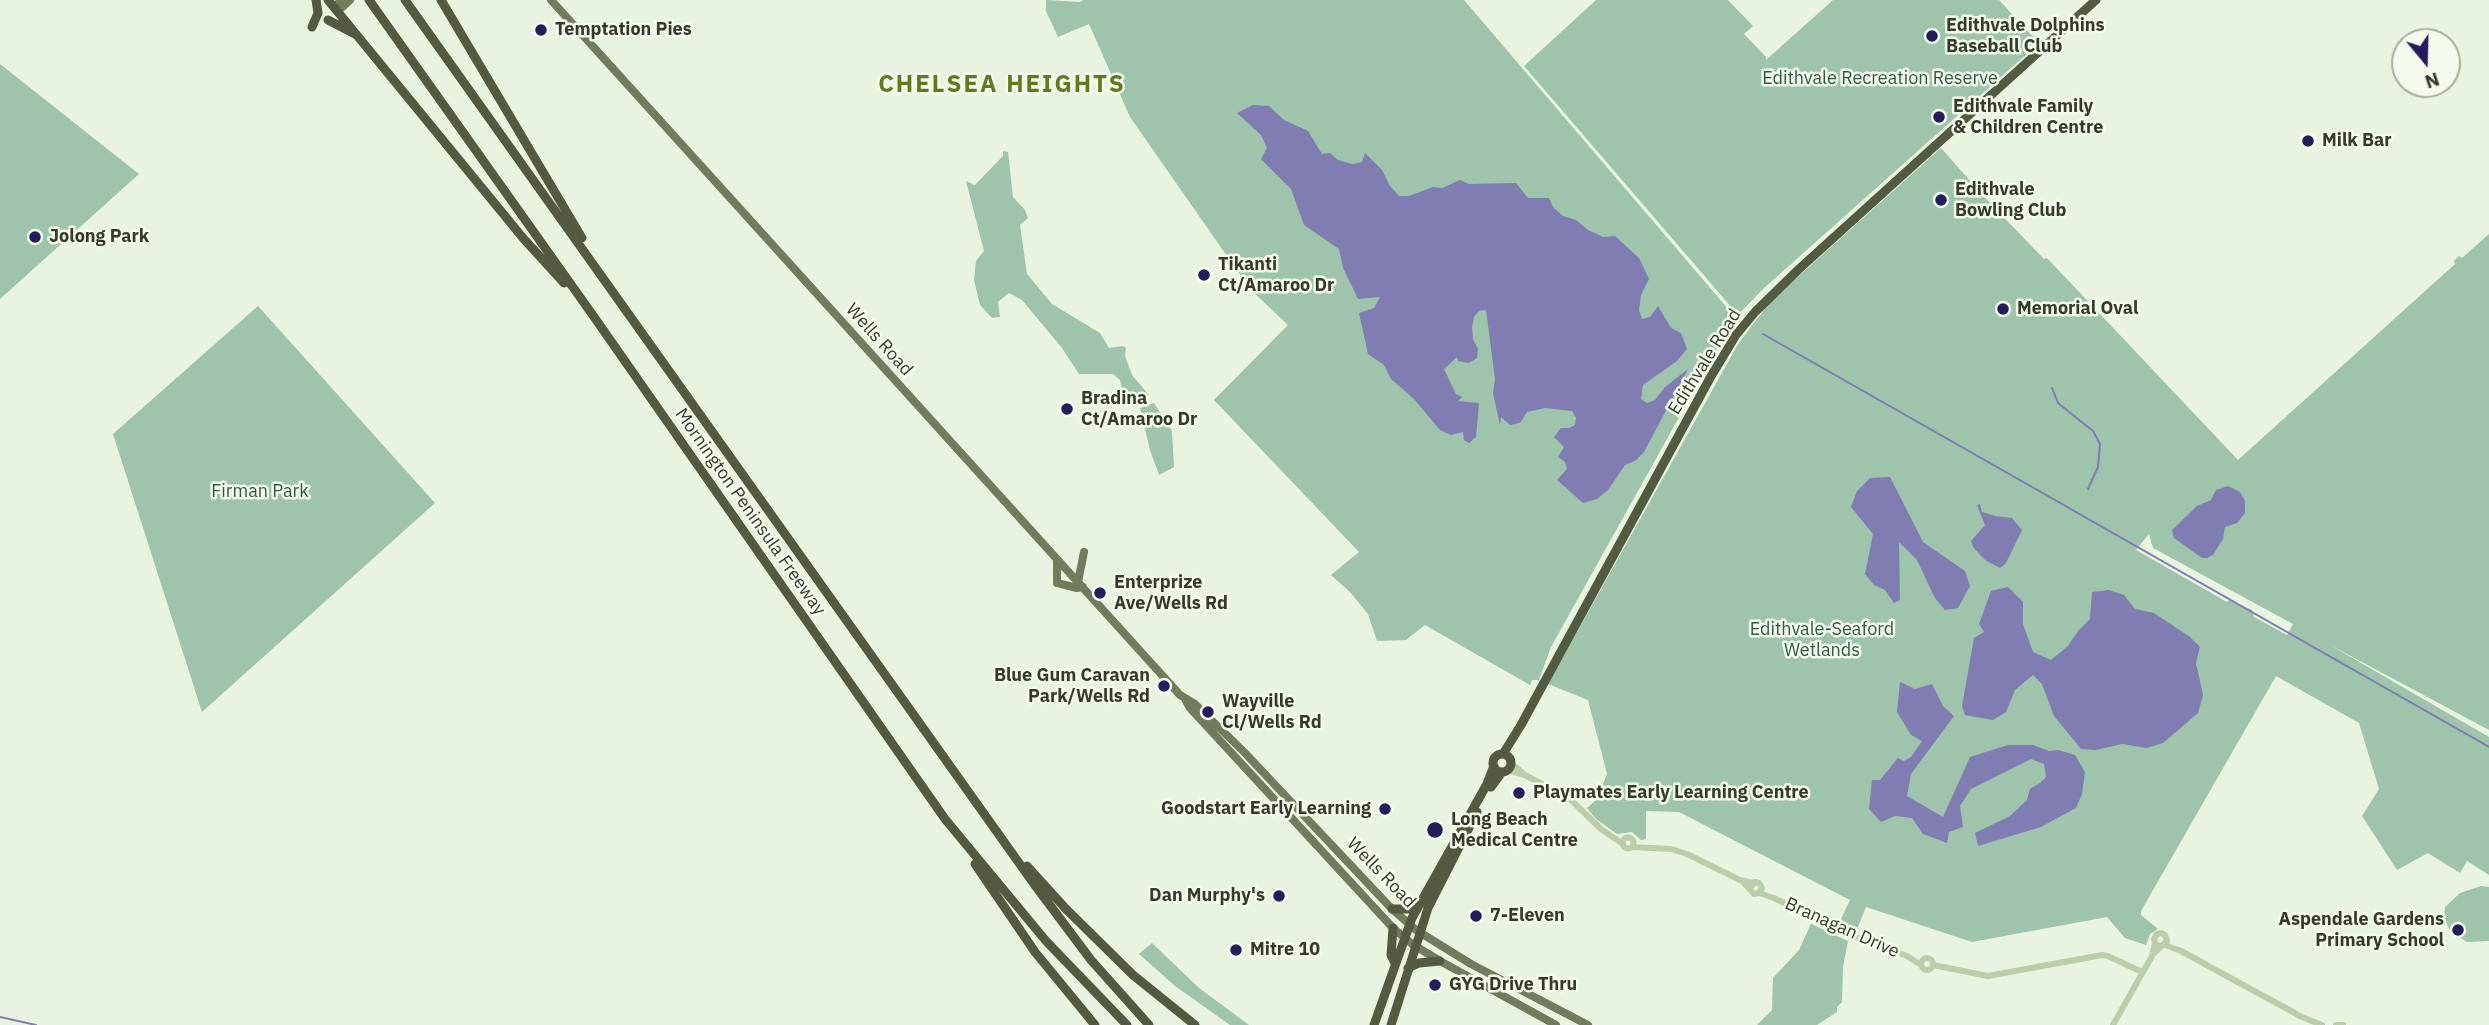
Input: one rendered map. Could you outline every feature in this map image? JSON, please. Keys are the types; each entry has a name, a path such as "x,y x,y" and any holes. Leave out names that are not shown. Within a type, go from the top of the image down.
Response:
{"highway":[{"path":"312,27 318,13 316,0"},
{"name":"Mornington Peninsula Freeway","path":"405,0 973,800 1091,960 1149,1025"},
{"path":"441,0 612,291"},
{"name":"Edithvale Road","path":"1391,1025 1419,932 1478,809 1505,764 1521,725 1736,335 1755,312 1799,269 2096,0"},
{"path":"336,4 523,238 592,314"},
{"name":"Mornington Peninsula Freeway","path":"371,4 592,314 945,819 1046,941 1127,1025"},
{"path":"328,20 360,37"},
{"name":"Edithvale Road","path":"1374,1025 1417,909 1487,784 1505,764"},
{"path":"973,800 1016,855 1066,909 1133,975 1195,1025"},
{"path":"945,819 1009,915 1095,1025"},
{"path":"1392,909 1417,909"},
{"path":"1393,928 1391,955 1395,963"},
{"path":"1408,968 1419,963 1440,961"}],"main road":[{"path":"336,4 350,0"},
{"name":"Wells Road","path":"551,0 1186,700 1196,715 1393,928 1440,961 1556,1025"},
{"path":"1057,560 1059,583 1077,588 1080,584 1084,552"},
{"name":"Wells Road","path":"1186,700 1195,704 1244,752 1409,925 1471,964 1588,1025"}],"street":[{"name":"Branagan Drive","path":"1505,764 1570,799 1609,835 1625,841 1632,839 1633,845 1686,854 1751,885 1753,894 1761,891 1847,934 1922,962 1924,970 1944,967 1988,976 2102,955 2141,974"},
{"path":"2113,1025 2141,974 2162,943 2176,948 2302,1017 2318,1024 2343,1025"}],"green space":[{"path":"1046,0 1464,0 1735,317 1551,647 1539,680 1532,680 1530,685 1425,625 1406,640 1377,641 1368,614 1331,575 1359,552 1214,400 1288,325 1250,289 1130,117 1089,24 1058,37 1046,11"},
{"name":"Edithvale Recreation Reserve","path":"1596,0 1728,0 1753,26 1744,34 1766,60 1833,0 1999,0 2039,43 1763,289 1738,315 1524,66"},
{"name":"Jolong Park","path":"0,64 139,174 0,299"},
{"name":"Edithvale-Seaford Wetlands","path":"1941,148 1988,201 2044,259 2047,258 2238,460 2455,264 2454,261 2459,256 2462,258 2489,234 2489,730 2330,645 2489,737 2489,875 2467,861 2460,873 2428,853 2397,870 2362,816 2379,789 2359,723 2276,676 2141,911 2141,915 2158,929 2150,934 2146,945 2125,938 2107,917 1972,942 1866,907 1857,929 1839,923 1850,900 1679,812 1646,811 1646,839 1641,840 1632,832 1617,834 1596,819 1587,808 1597,799 1607,774 1588,700 1548,684 1738,344 1770,302","holes":["2149,534 2153,548 2293,624 2287,635 2254,617 2252,610 2229,600 2227,602 2136,550"]},
{"path":"1003,151 1008,152 1013,197 1025,210 1028,218 1020,225 1027,274 1052,304 1100,333 1109,348 1126,348 1125,356 1132,375 1149,395 1125,401 1120,380 1113,374 1079,374 1062,348 1022,300 1009,293 998,302 1000,317 992,318 980,305 974,280 976,261 984,251 966,181 975,185 1003,156"},
{"name":"Firman Park","path":"258,306 435,503 202,712 113,434"},
{"path":"1154,403 1172,431 1174,467 1159,475 1140,408"},
{"path":"2481,886 2489,887 2489,941 2467,942 2450,931 2444,917 2445,907 2460,893"},
{"path":"1811,924 1848,941 1843,967 1842,1002 1837,1007 1837,1012 1817,1025 1757,1025 1772,1010 1773,978 1799,950"},
{"path":"1152,943 1199,988 1249,1025 1230,1025 1175,986 1139,954"}],"shaded area":[{"path":"1253,105 1269,106 1284,120 1308,131 1322,154 1330,153 1338,160 1352,164 1362,162 1365,153 1382,170 1399,196 1409,196 1433,187 1442,188 1460,180 1469,184 1516,183 1528,198 1549,198 1553,207 1563,216 1576,220 1603,237 1615,236 1639,258 1649,279 1641,295 1639,310 1642,319 1650,317 1658,306 1671,328 1681,333 1687,349 1677,361 1643,385 1641,399 1647,403 1655,400 1665,387 1688,369 1644,452 1635,461 1625,465 1608,490 1597,499 1583,503 1557,480 1567,469 1565,462 1558,457 1564,447 1554,437 1561,428 1575,425 1576,418 1572,411 1545,408 1527,412 1520,423 1510,425 1501,417 1500,425 1493,393 1495,379 1486,310 1479,311 1474,317 1472,327 1473,339 1478,349 1477,358 1469,363 1458,361 1457,357 1444,369 1456,394 1462,397 1458,401 1479,403 1476,437 1469,443 1464,440 1463,432 1451,435 1440,430 1414,399 1391,379 1384,365 1368,354 1359,313 1374,308 1380,297 1358,299 1343,268 1339,249 1304,225 1291,189 1261,159 1267,148 1261,135 1237,113"},
{"path":"1890,477 1923,542 1965,571 1970,586 1958,608 1945,610 1935,598 1917,560 1899,542 1900,600 1894,603 1885,590 1874,585 1865,574 1873,534 1851,507 1857,491 1870,478"},
{"path":"2228,486 2240,492 2245,501 2245,513 2237,523 2225,527 2223,539 2213,555 2202,558 2174,538 2172,530 2197,506 2211,500 2216,490"},
{"path":"1980,504 1982,512 2012,518 2022,530 2006,563 2000,568 1985,560 1971,541 1985,525 1977,505"},
{"path":"2008,587 2023,602 2023,624 2033,652 2051,660 2068,646 2090,619 2092,592 2109,590 2124,595 2135,609 2154,613 2200,647 2196,663 2203,695 2198,713 2163,743 2147,748 2122,744 2096,750 2081,749 2054,716 2042,684 2033,675 2015,690 2006,712 1993,720 1965,715 1962,706 1974,638 1984,632 1979,624 1991,591"},
{"path":"1900,682 1915,689 1932,684 1943,706 1954,716 1911,774 1907,796 1943,817 1970,757 2008,745 2033,745 2049,751 2058,750 2075,755 2085,772 2082,794 2076,808 2041,827 1978,846 1975,833 2010,816 2027,800 2030,789 2046,777 2044,764 2031,759 1971,789 1960,806 1963,827 1949,832 1947,843 1923,834 1912,818 1895,816 1881,822 1869,809 1872,780 1880,780 1898,758 1904,761 1911,757 1922,741 1911,735 1897,712"}],"waterway":[{"path":"1763,334 2489,747"},
{"path":"2052,388 2058,403 2093,431 2100,444 2098,467 2088,489"},
{"path":"0,1017 36,1025"}],"place":[{"name":"Temptation Pies","path":"541,30"},
{"name":"Edithvale Dolphins Baseball Club","path":"1932,36"},
{"name":"Edithvale Family & Children Centre","path":"1939,117"},
{"name":"Milk Bar","path":"2308,141"},
{"name":"Edithvale Bowling Club","path":"1941,200"},
{"name":"Jolong Park","path":"35,237"},
{"name":"Tikanti Ct/Amaroo Dr","path":"1204,275"},
{"name":"Memorial Oval","path":"2003,309"},
{"name":"Bradina Ct/Amaroo Dr","path":"1067,409"},
{"name":"Enterprize Ave/Wells Rd","path":"1100,593"},
{"name":"Blue Gum Caravan Park/Wells Rd","path":"1164,686"},
{"name":"Wayville Cl/Wells Rd","path":"1208,712"},
{"name":"Playmates Early Learning Centre","path":"1519,793"},
{"name":"Goodstart Early Learning","path":"1385,809"},
{"name":"Long Beach Medical Centre","path":"1435,830"},
{"name":"Dan Murphy's","path":"1279,896"},
{"name":"7-Eleven","path":"1476,916"},
{"name":"Aspendale Gardens Primary School","path":"2458,930"},
{"name":"Mitre 10","path":"1236,950"},
{"name":"GYG Drive Thru","path":"1435,985"}],"district":[{"name":"CHELSEA HEIGHTS","path":"1002,85"}]}
